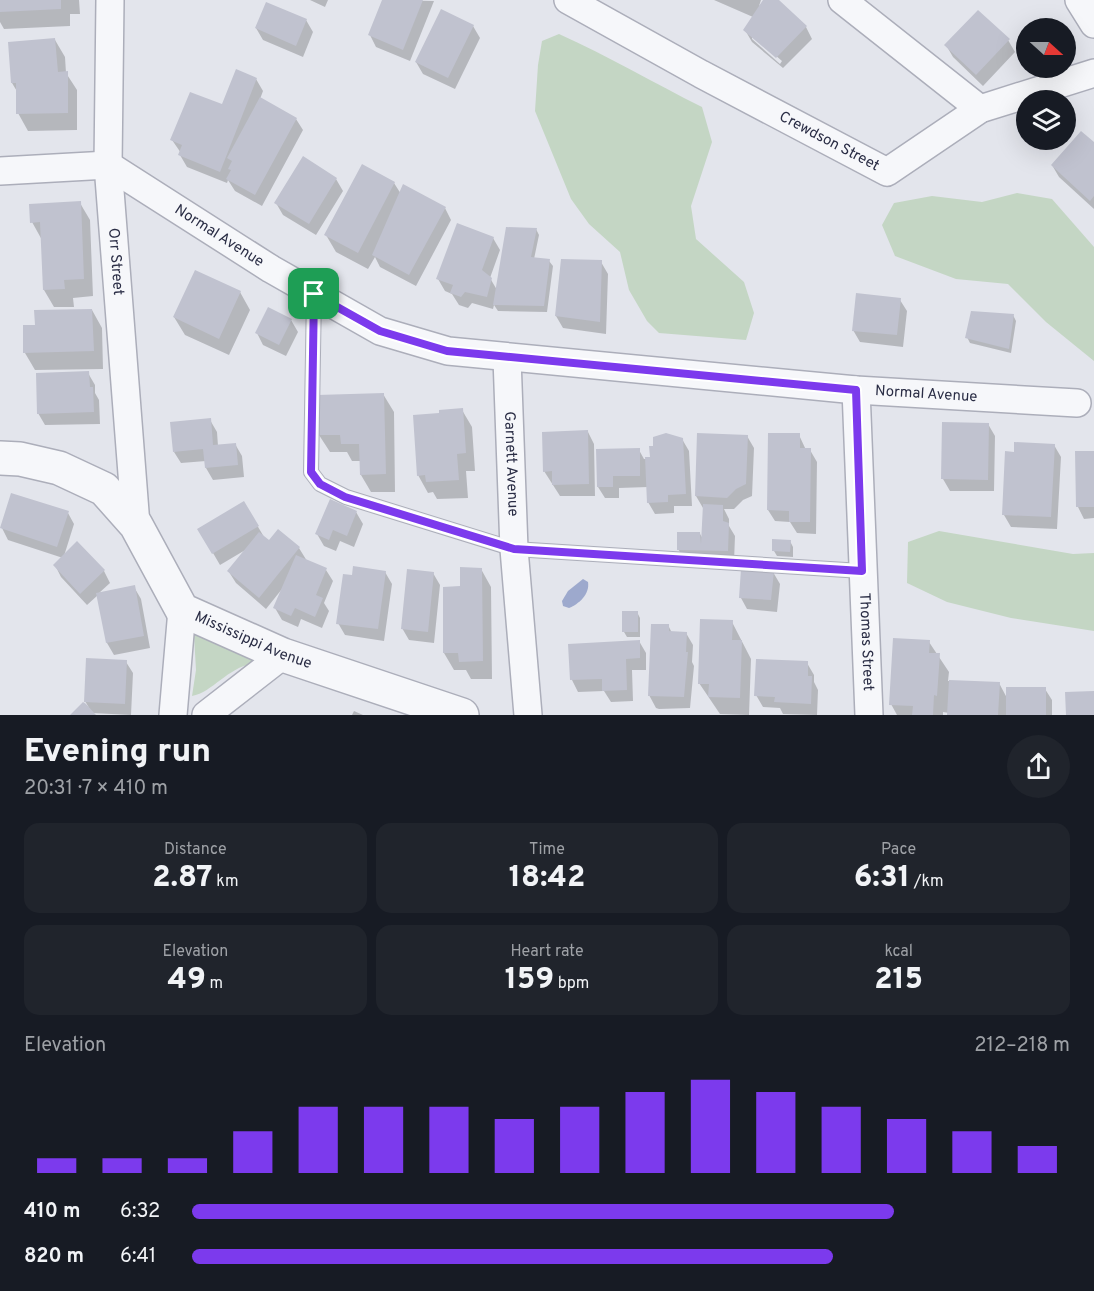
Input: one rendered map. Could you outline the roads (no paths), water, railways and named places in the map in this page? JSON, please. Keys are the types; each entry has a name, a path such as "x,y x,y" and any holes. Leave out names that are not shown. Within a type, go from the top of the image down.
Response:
{"street":[{"name":"Orr Street","path":"110,0 108,165 136,525"},
{"name":"Crewdson Street","path":"568,0 701,74 887,172 980,109 1094,73"},
{"path":"842,0 980,109"},
{"path":"1079,0 1094,24"},
{"path":"0,171 108,165"},
{"name":"Normal Avenue","path":"108,165 270,269 380,331 447,351 856,390 1077,404"},
{"name":"Garnett Avenue","path":"507,358 514,549 528,715"},
{"name":"Thomas Street","path":"856,390 869,715"},
{"name":"Mississippi Avenue","path":"0,458 20,459 59,468 104,489 136,525 182,610 283,655 462,715"},
{"path":"173,715 182,610"},
{"path":"206,715 283,655"}],"lane":[{"path":"314,294 311,472 320,484 345,497 514,549 862,571"}],"water":[{"path":"583,579 588,582 588,586 583,598 569,608 563,606 562,601 568,591"}]}
